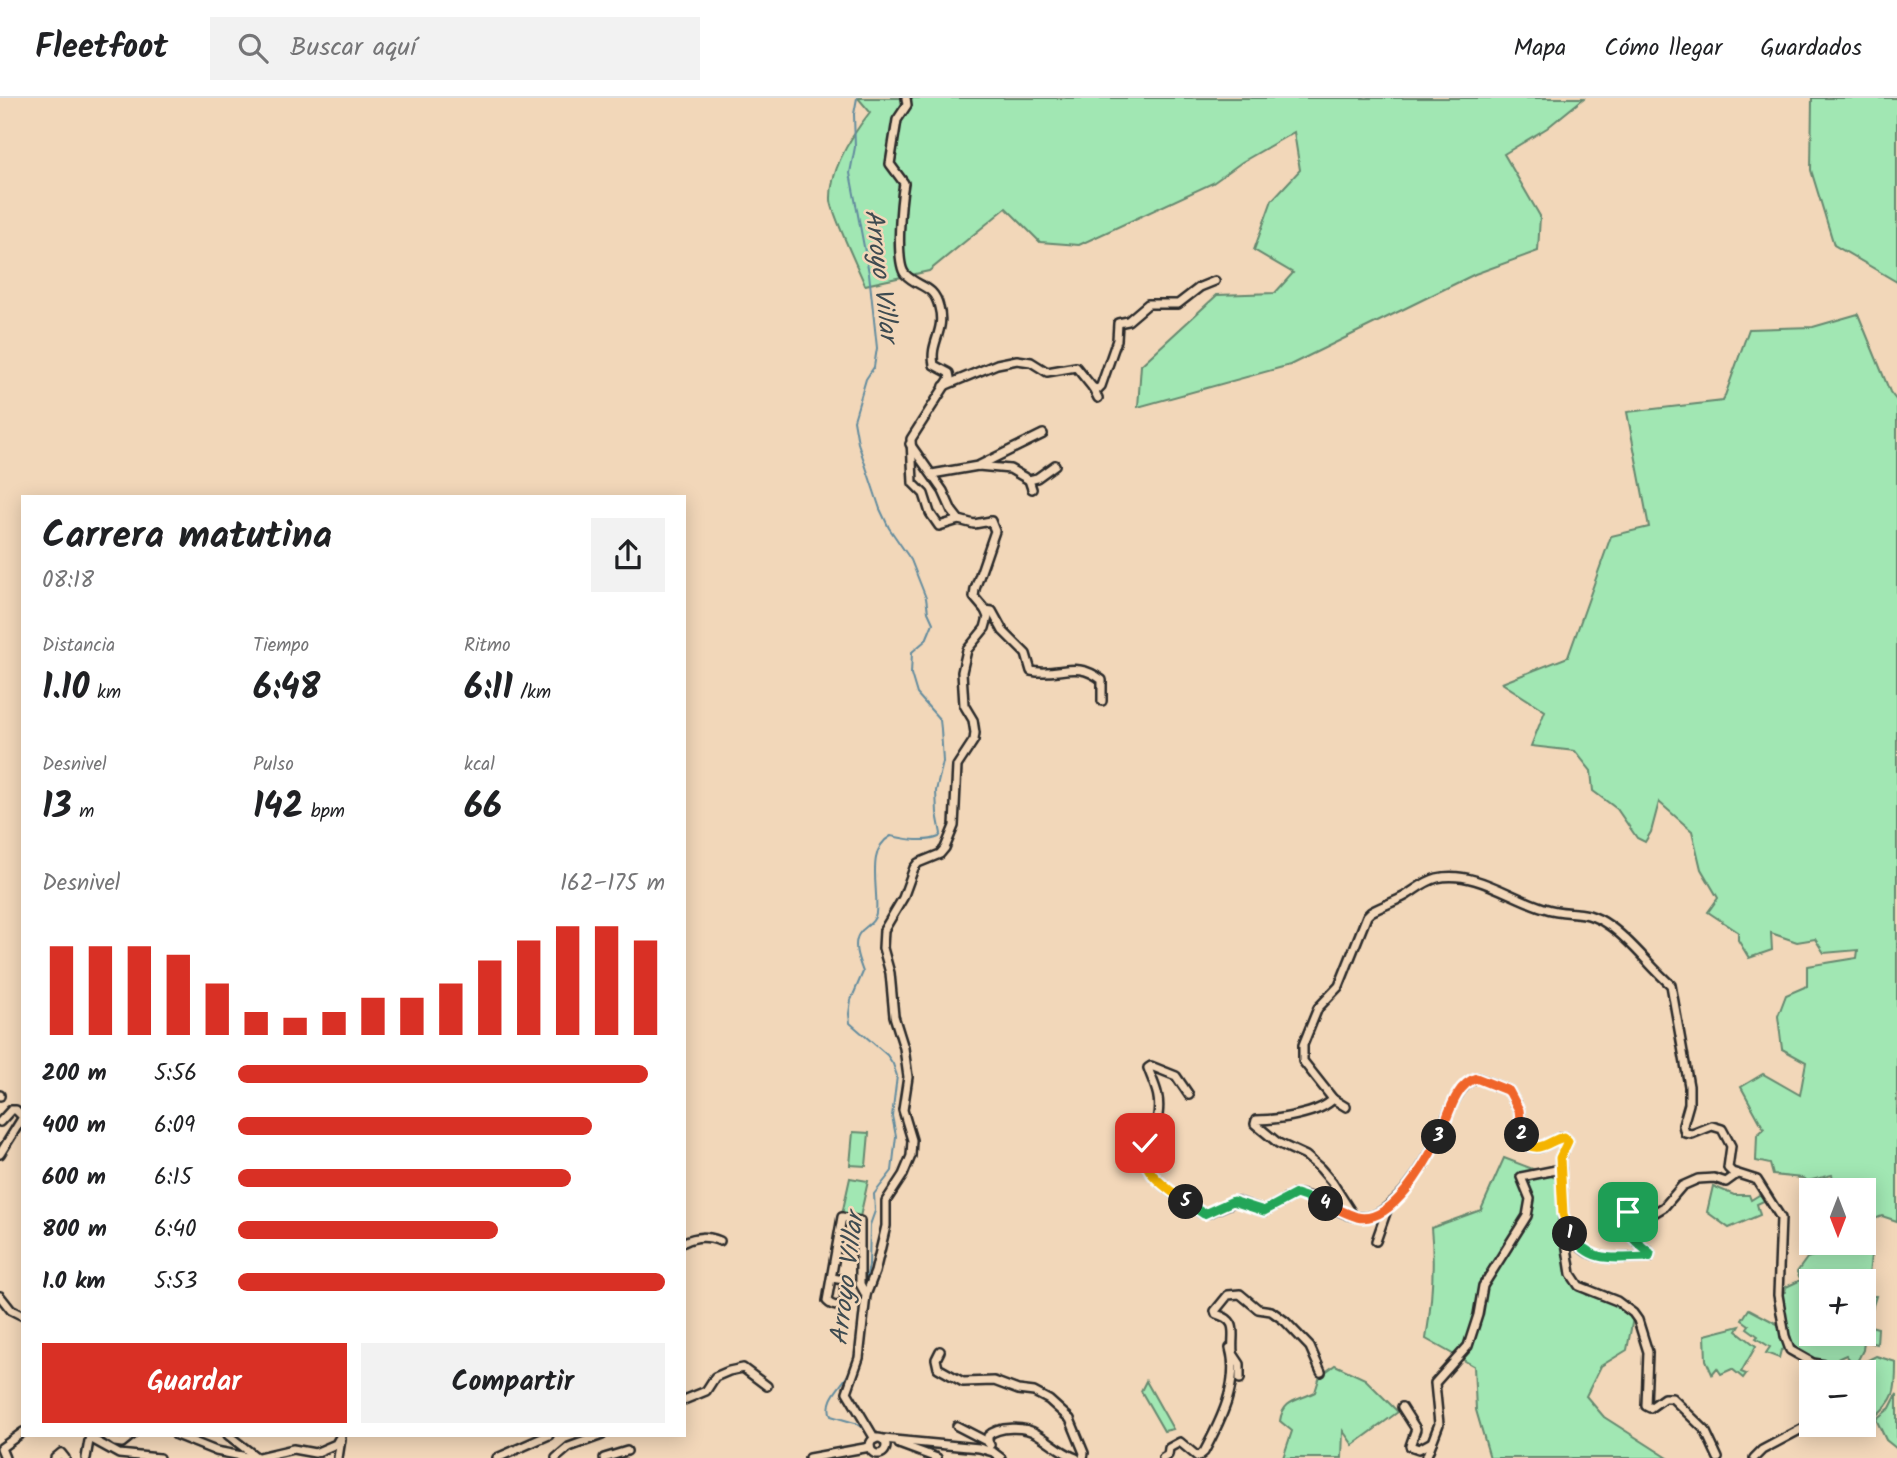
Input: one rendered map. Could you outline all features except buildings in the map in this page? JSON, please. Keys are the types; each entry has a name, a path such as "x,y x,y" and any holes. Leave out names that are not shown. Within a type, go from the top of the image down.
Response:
{"street":[{"path":"864,1292 875,1272 886,1226 886,1201 903,1175 911,1156 912,1140 903,1110 908,1077 904,1048 894,1016 890,973 883,948 884,930 903,898 918,863 940,854 946,848 954,826 957,766 974,740 975,733 973,720 964,705 962,672 967,650 985,628 988,617 977,602 975,589 995,531 987,520 974,524 959,520 943,527 936,523 924,494 913,483 913,434 948,383 949,373 934,365 932,357 935,340 942,328 937,298 930,289 906,275 899,263 899,207 904,183 890,164 897,120 907,105 906,98"},
{"path":"1093,388 1098,389 1101,386 1117,340 1118,323 1128,321 1148,304 1178,304 1200,287 1216,281"},
{"path":"943,387 997,364 1024,359 1047,372 1076,368 1098,398"},
{"path":"978,466 1043,434"},
{"path":"911,444 959,520"},
{"path":"932,474 978,466 1010,469 1029,480 1032,489"},
{"path":"1029,480 1055,466"},
{"path":"985,610 992,611 1003,631 1026,654 1031,671 1041,673 1082,668 1090,671 1102,680 1102,701"},
{"path":"1346,1107 1333,1099 1303,1061 1303,1045 1321,1003 1339,986 1371,912 1434,879 1466,879 1488,885 1540,907 1577,911 1593,916 1618,933 1671,985 1689,1086 1689,1104 1683,1129 1688,1135 1712,1126 1723,1129 1731,1146 1728,1168 1737,1174 1757,1180 1781,1218 1778,1295 1785,1336 1790,1350 1808,1360"},
{"path":"1189,1095 1176,1076 1151,1066 1148,1068 1156,1084 1158,1107 1155,1125 1144,1147 1144,1160 1152,1174 1181,1198 1205,1214 1233,1201 1264,1211 1290,1196 1301,1194 1353,1215 1369,1217 1388,1207 1408,1189 1433,1149 1459,1093 1472,1079 1485,1080 1509,1091 1519,1110 1522,1137 1529,1146 1540,1148 1564,1137 1568,1141 1560,1158 1570,1271 1577,1284 1591,1293 1617,1301 1633,1313 1640,1324 1648,1352 1646,1406 1650,1408 1664,1398 1672,1398 1705,1430 1718,1458"},
{"path":"1333,1099 1318,1109 1280,1118 1256,1120 1255,1124 1278,1143 1306,1156 1320,1168 1353,1215"},
{"path":"0,1122 11,1110 16,1110 21,1115"},
{"path":"0,1154 21,1120"},
{"path":"1426,1458 1439,1420 1434,1383 1469,1344 1483,1286 1527,1216 1530,1199 1521,1177 1561,1169"},
{"path":"1563,1214 1575,1241 1594,1255 1612,1260 1647,1257 1650,1253 1635,1241 1620,1218 1620,1212 1652,1213 1663,1208 1684,1185 1704,1178 1727,1182 1737,1174"},
{"path":"1376,1241 1388,1207"},
{"path":"832,1278 842,1217 860,1221 864,1292 859,1358 846,1392 879,1450"},
{"path":"686,1241 696,1237 720,1241"},
{"path":"1163,1458 1168,1455 1169,1448 1180,1442 1198,1457 1203,1454 1227,1404 1233,1370 1232,1325 1227,1318 1215,1311 1228,1295 1240,1294 1258,1309 1271,1311 1285,1321 1310,1347 1321,1371"},
{"path":"0,1297 11,1310 21,1315"},
{"path":"1231,1349 1241,1366 1240,1379"},
{"path":"940,1351 936,1359 938,1367 963,1382 994,1381 1018,1390 1034,1392 1061,1408 1070,1419 1084,1453 1083,1458"},
{"path":"686,1399 706,1391 715,1377 743,1368 767,1387"},
{"path":"1402,1407 1416,1429 1410,1446 1419,1449 1432,1442"},
{"path":"957,1426 988,1442"},
{"path":"993,1452 988,1442 988,1436 993,1432 1026,1430 1035,1432 1063,1453 1076,1458"},
{"path":"1754,1458 1762,1450 1799,1430"},
{"path":"2,1453 1,1448 21,1433"},
{"path":"86,1458 90,1437"},
{"path":"92,1437 119,1454 159,1458"},
{"path":"108,1437 122,1443 130,1437"},
{"path":"181,1437 216,1451 255,1457 293,1448 315,1453 329,1447 341,1437"},
{"path":"230,1437 255,1457"},
{"path":"338,1458 341,1437"},
{"path":"497,1458 544,1437"},
{"path":"556,1458 569,1447 596,1437"},
{"path":"902,1443 937,1458"},
{"path":"810,1458 879,1450 902,1443 972,1447 993,1452 1001,1458"},
{"path":"604,1458 627,1451"},
{"path":"55,1458 61,1453 65,1458"}],"green space":[{"path":"858,98 1584,98 1547,128 1504,154 1540,216 1538,251 1475,274 1290,365 1138,407 1141,365 1217,295 1275,293 1293,273 1254,250 1272,200 1300,170 1294,132 1242,162 1213,183 1079,245 1040,242 1006,208 929,271 865,285 831,200 838,165 849,142 870,112"},
{"path":"1812,98 1897,98 1897,282 1834,245 1811,170"},
{"path":"1858,314 1890,392 1897,401 1897,1221 1882,1216 1876,1218 1876,1178 1833,1178 1832,1175 1802,1178 1773,1175 1770,1164 1756,1161 1757,1135 1764,1129 1741,1087 1763,1074 1800,1095 1806,1062 1782,1049 1778,1016 1786,995 1807,986 1807,966 1857,958 1858,950 1824,953 1815,939 1797,942 1771,933 1772,950 1749,958 1738,940 1738,932 1708,912 1718,898 1701,869 1692,831 1659,802 1651,832 1645,842 1637,838 1617,809 1593,791 1591,771 1575,751 1531,746 1545,711 1502,683 1568,657 1611,536 1649,527 1627,412 1723,401 1749,329 1813,327"},
{"path":"853,1132 869,1133 866,1166 850,1165"},
{"path":"1504,1158 1556,1178 1563,1246 1571,1281 1587,1295 1607,1300 1633,1318 1627,1350 1601,1366 1586,1396 1604,1417 1668,1458 1490,1458 1476,1410 1474,1366 1426,1339 1432,1283 1431,1228 1481,1210"},
{"path":"850,1178 868,1181 860,1217 842,1214"},
{"path":"1713,1186 1734,1195 1749,1195 1751,1200 1764,1192 1768,1199 1757,1204 1760,1215 1729,1228 1707,1212"},
{"path":"1816,1255 1871,1255 1870,1269 1799,1269 1807,1258"},
{"path":"1799,1281 1799,1346 1863,1346 1858,1360 1850,1360 1846,1355 1835,1360 1812,1360 1794,1353 1787,1338 1780,1293 1785,1292 1786,1287"},
{"path":"1749,1309 1781,1326 1788,1349 1781,1350 1779,1358 1766,1353 1770,1347 1756,1338 1758,1336 1747,1328 1749,1325 1742,1320"},
{"path":"1740,1326 1737,1331 1756,1346 1741,1372 1746,1374 1743,1378 1732,1369 1721,1374 1717,1368 1712,1374 1706,1360 1705,1335"},
{"path":"1876,1356 1896,1362 1894,1393 1876,1416 1876,1360 1868,1360"},
{"path":"1335,1365 1365,1379 1398,1412 1353,1445 1343,1431 1342,1458 1283,1458 1292,1431 1280,1421 1284,1408 1315,1392 1320,1376"},
{"path":"1146,1381 1173,1429 1164,1431 1141,1391"},
{"path":"1897,1394 1897,1449 1886,1440 1876,1419 1890,1408"}],"waterway":[{"name":"Arroyo Villar","path":"857,98 854,114 855,147 850,173 869,273 877,348 874,367 866,379 854,420 858,443 880,509 889,528 911,560 933,623 926,640 912,652 911,674 917,694 940,720 943,762 936,791 941,834 933,839 921,840 891,836 883,842 876,860 875,917 859,934 856,943 863,972 851,1000 850,1023 887,1055 897,1076 892,1116 896,1136 892,1171 874,1194 875,1211 870,1225 869,1265 865,1286"},
{"name":"Arroyo Villar","path":"862,1295 852,1367 833,1397 829,1409 831,1416 855,1423 867,1431"}],"route":[{"path":"1145,1143 1144,1160 1152,1174 1204,1214 1233,1201 1264,1211 1290,1196 1301,1194 1356,1217 1369,1217 1385,1210 1405,1193 1433,1149 1459,1093 1468,1082 1476,1078 1502,1087 1513,1096 1519,1110 1524,1143 1540,1148 1559,1138 1564,1137 1568,1141 1560,1158 1563,1214 1570,1235 1581,1247 1605,1259 1649,1257 1650,1253 1639,1246 1620,1218 1620,1212 1628,1212"}]}
